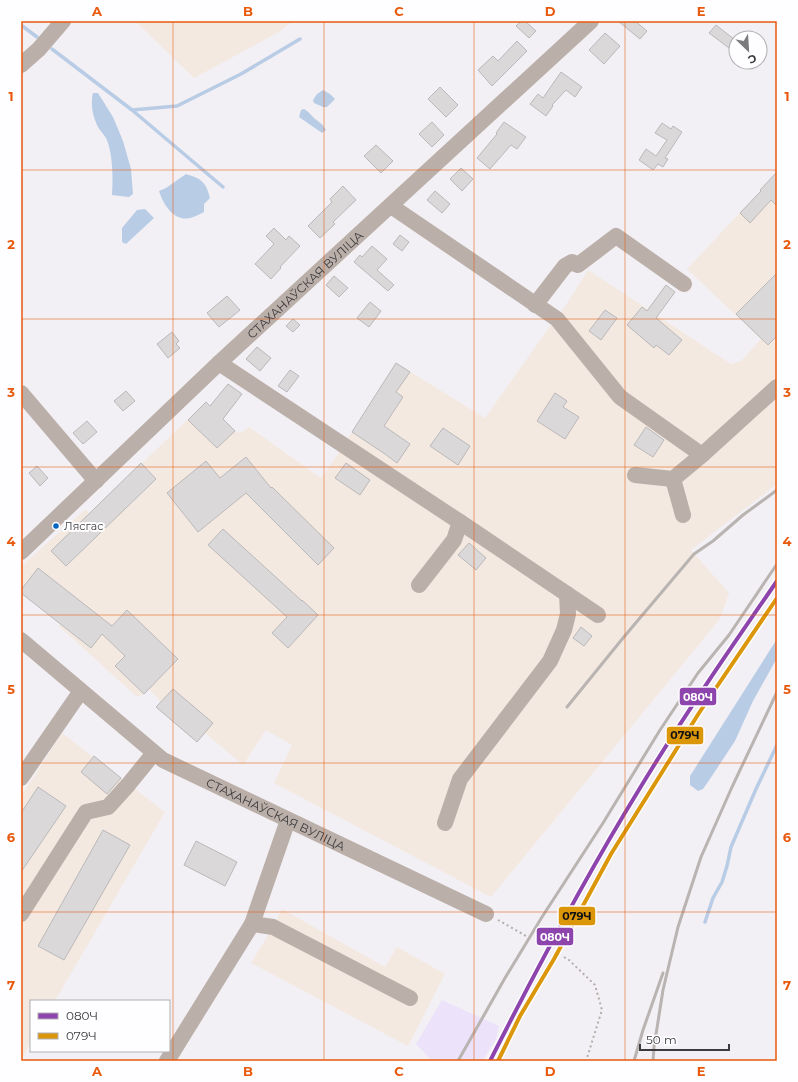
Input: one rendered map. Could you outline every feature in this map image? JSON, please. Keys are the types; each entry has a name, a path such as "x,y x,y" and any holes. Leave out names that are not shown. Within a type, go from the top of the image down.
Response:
{"street":[{"path":"21,65 39,49 63,21"},
{"name":"СТАХАНАЎСКАЯ ВУЛІЦА","path":"21,552 219,363 591,21"},
{"path":"391,206 557,319 620,397 702,455"},
{"path":"535,305 565,266 572,262 578,265 616,236 684,284"},
{"path":"219,363 598,615"},
{"path":"635,475 673,478 702,455 777,387"},
{"path":"21,393 96,481"},
{"path":"673,478 683,515"},
{"path":"419,585 454,540 460,522"},
{"path":"445,823 460,779 550,662 564,630 568,614 567,594"},
{"name":"СТАХАНАЎСКАЯ ВУЛІЦА","path":"21,640 163,760 486,914"},
{"path":"21,778 81,691"},
{"path":"21,914 86,812 108,807 154,752"},
{"path":"167,1061 252,924 288,820"},
{"path":"252,924 273,927 410,998"}],"path":[{"path":"486,914 526,936"},
{"path":"536,941 542,945"},
{"path":"564,957 595,985 602,1010 586,1061"}],"shaded area":[{"path":"135,21 293,21 279,32 194,78"},
{"path":"777,172 777,484 691,550 729,593 720,619 491,897 274,783 292,745 266,730 243,765 205,733 197,742 156,707 161,702 149,689 144,694 137,697 59,626 61,624 21,593 21,568 29,559 86,509 89,514 206,402 235,431 241,433 249,427 321,478 396,363 485,418 551,325 557,319 588,270 731,364 741,361 761,339 687,269"},
{"path":"62,733 165,812 56,1000 30,1000 30,1044 21,1060 21,796"},
{"path":"282,909 385,967 397,947 445,974 408,1046 251,963"},
{"path":"442,1000 499,1026 496,1039 482,1061 430,1061 431,1060 416,1044"}],"water":[{"path":"323,90 335,99 327,107 314,103 313,100 317,94"},
{"path":"93,93 98,93 113,117 123,141 131,169 133,194 129,197 112,195 110,153 107,140 98,127 93,115"},
{"path":"304,109 322,124 326,130 322,133 299,117 301,110"},
{"path":"186,174 200,180 205,185 210,198 204,204 204,212 192,218 184,219 174,215 170,211 163,201 159,191"},
{"path":"145,209 154,218 126,244 122,242 122,228 137,210"},
{"path":"777,639 777,658 753,701 735,741 703,789 698,791 690,785 690,776"}],"building":[{"path":"521,21 525,21 536,31 529,38 516,26"},
{"path":"618,21 635,21 647,31 640,39"},
{"path":"716,25 728,34 728,47 709,33"},
{"path":"605,33 620,46 604,64 589,50"},
{"path":"517,41 527,51 492,86 478,70 493,56 498,61"},
{"path":"561,72 582,87 575,97 566,90 552,105 553,106 546,116 530,104 538,94 543,98"},
{"path":"440,87 458,105 446,117 428,99"},
{"path":"432,122 444,135 432,147 419,134"},
{"path":"504,122 526,137 517,149 511,145 490,169 477,158 497,134 496,133"},
{"path":"662,123 671,129 673,126 682,132 665,158 668,159 663,167 658,164 653,170 639,160 646,149 656,156 667,140 655,133"},
{"path":"376,145 393,161 381,173 364,156"},
{"path":"461,168 473,179 462,191 450,179"},
{"path":"777,172 777,206 771,200 750,223 740,213"},
{"path":"343,186 356,200 333,222 335,224 320,238 308,226 332,202 330,199"},
{"path":"435,191 450,204 442,213 427,200"},
{"path":"274,228 286,240 289,236 300,246 271,279 255,264 274,244 266,236"},
{"path":"400,235 409,242 402,251 393,244"},
{"path":"372,246 387,259 377,270 394,285 388,291 354,262 360,255 362,257"},
{"path":"777,273 777,336 768,345 736,314"},
{"path":"334,276 348,288 339,297 326,285"},
{"path":"666,285 675,292 656,318 682,340 669,355 656,345 654,348 627,325 642,307 647,311"},
{"path":"227,296 240,310 219,327 207,313"},
{"path":"370,302 381,311 369,327 357,318"},
{"path":"605,310 617,318 601,340 589,331"},
{"path":"293,319 300,325 293,332 286,326"},
{"path":"172,332 179,341 176,344 180,348 168,358 157,344"},
{"path":"257,347 271,358 260,371 246,359"},
{"path":"396,363 410,372 396,392 403,397 384,426 410,444 397,463 352,432"},
{"path":"290,370 299,376 287,392 278,386"},
{"path":"228,384 242,394 223,419 235,431 217,448 188,420 206,402 210,406"},
{"path":"126,391 135,401 123,411 114,401"},
{"path":"555,393 567,401 563,407 579,417 565,439 537,421"},
{"path":"87,421 97,432 83,444 73,433"},
{"path":"646,427 664,440 653,457 634,445"},
{"path":"443,428 470,446 458,465 430,446"},
{"path":"246,457 271,488 272,487 334,548 318,565 246,493 198,532 167,493 206,461 220,478"},
{"path":"141,463 156,479 66,566 51,551"},
{"path":"346,463 370,480 360,495 335,478"},
{"path":"37,466 48,478 40,486 29,473"},
{"path":"223,529 318,615 288,648 272,633 287,617 208,545"},
{"path":"469,543 486,558 476,570 458,555"},
{"path":"38,568 112,626 127,610 178,659 144,694 115,666 125,656 102,634 91,648 21,593 21,590"},
{"path":"581,627 592,636 584,646 573,638"},
{"path":"173,689 213,723 197,742 156,707"},
{"path":"94,756 121,778 107,794 81,772"},
{"path":"38,787 66,806 21,872 21,813"},
{"path":"103,830 130,845 64,960 38,946"},
{"path":"196,841 237,862 225,886 184,865"}],"waterway":[{"path":"21,25 37,37"},
{"path":"132,110 177,106 241,74 300,39"},
{"path":"52,49 132,110 223,187"},
{"path":"705,922 713,898 722,882 731,847 777,745"}],"railway":[{"path":"567,707 694,554 713,541 743,515 777,490"},
{"path":"458,1061 505,978 542,917 603,823 660,730 698,673 729,635 777,564"},
{"path":"653,1061 663,990 678,927 701,857 777,692"},
{"path":"634,1061 663,973"}],"transit line":[{"name":"080Ч","path":"490,1061 562,923 620,821 690,709 777,581"},
{"name":"079Ч","path":"498,1061 520,1016 554,959 611,854 699,713 777,598"}],"place":[{"name":"Лясгас","path":"56,526"}]}
